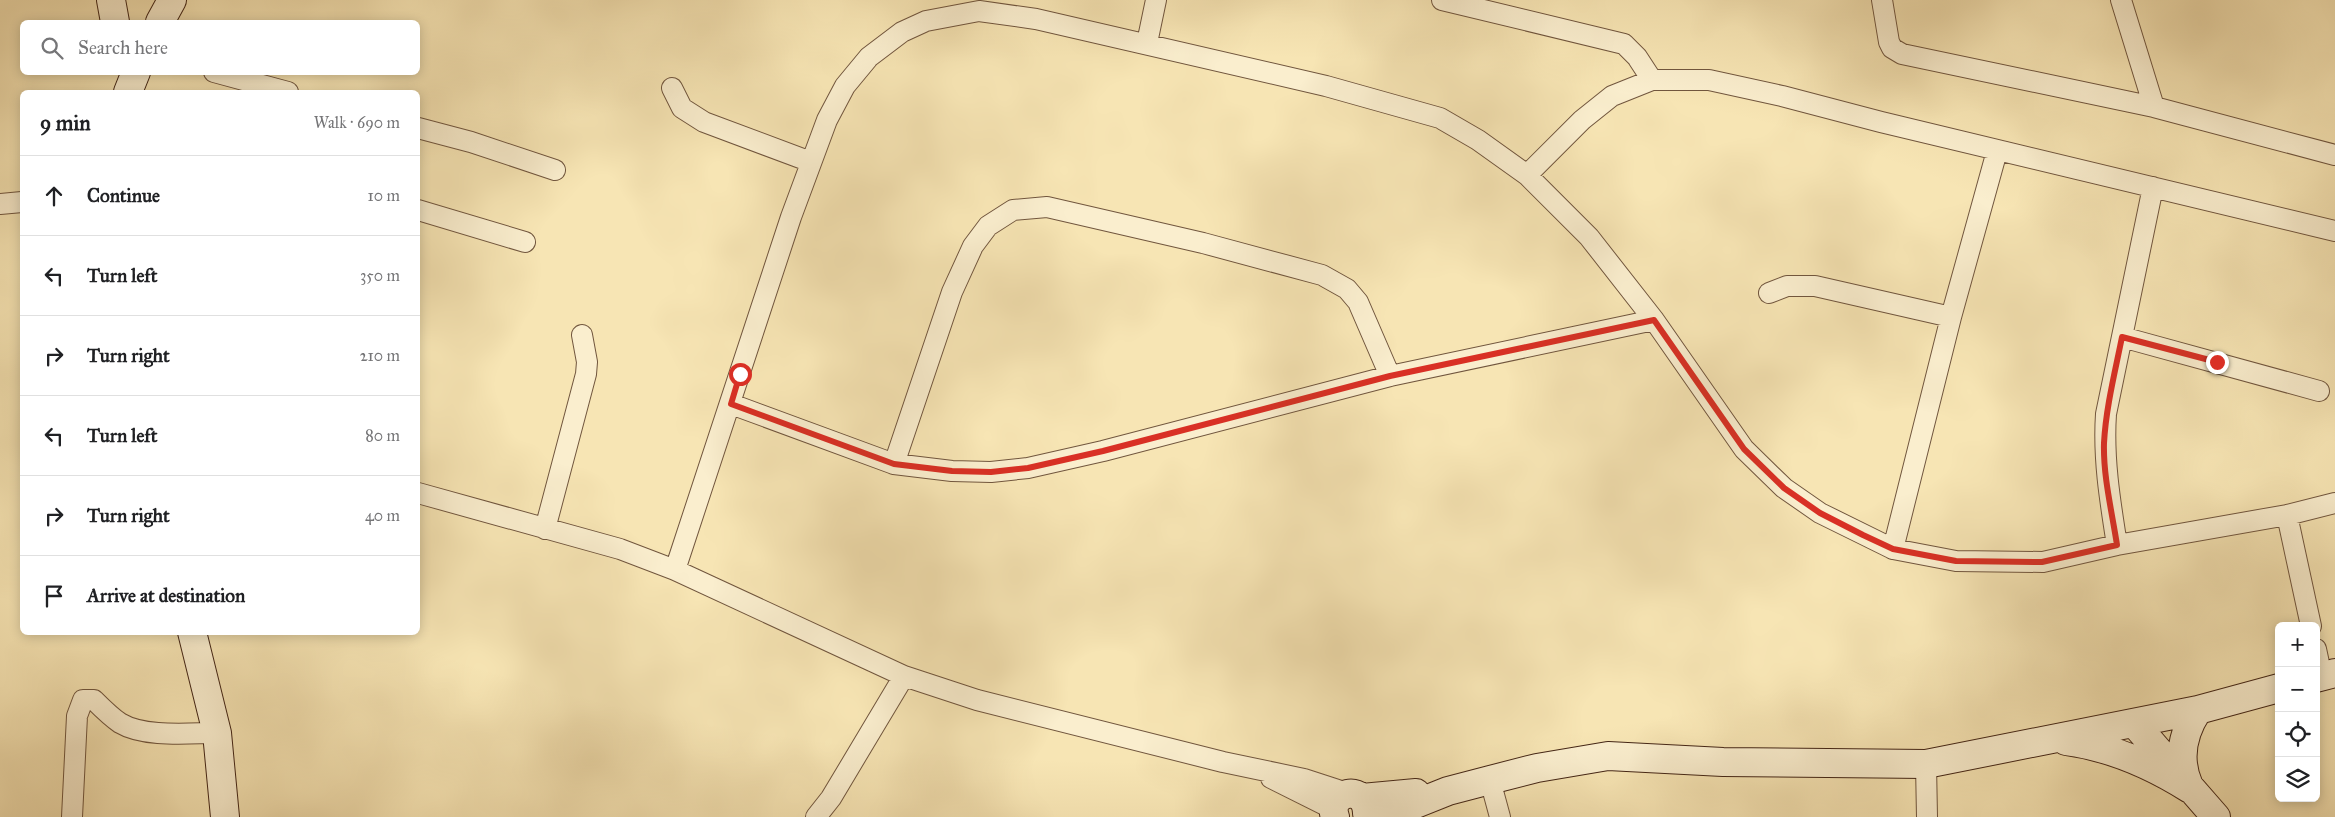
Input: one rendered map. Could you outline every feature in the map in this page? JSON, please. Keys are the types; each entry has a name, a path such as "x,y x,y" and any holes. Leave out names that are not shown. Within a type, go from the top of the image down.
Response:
{"street":[{"path":"111,0 115,20"},
{"path":"161,20 172,0"},
{"path":"1147,43 1156,0"},
{"path":"1442,0 1624,44 1637,56 1652,80"},
{"path":"1882,0 1892,48 1902,54 2154,107 2335,155"},
{"path":"2121,0 2154,107"},
{"path":"676,570 811,162 827,120 845,86 869,57 902,32 926,21 971,6 1147,43 1326,86 1440,118 1478,140 1527,175 1589,237 1654,320 1744,449 1784,488 1820,513 1893,549 1956,561 2042,562 2117,545 2287,515 2335,503"},
{"path":"123,75 126,90"},
{"path":"127,90 134,75"},
{"path":"225,75 281,90"},
{"path":"1527,175 1582,120 1612,96 1652,80 1708,80 1782,96 1997,151 2153,186 2335,231"},
{"path":"672,88 682,108 704,122 811,162"},
{"path":"420,129 471,142 555,170"},
{"path":"1893,549 1951,317 1997,151"},
{"path":"2117,545 2106,470 2104,445 2106,414 2153,186"},
{"path":"0,204 20,202"},
{"path":"894,464 952,292 973,246 988,226 1013,210 1047,207 1204,243 1322,275 1347,289 1358,302 1390,376"},
{"path":"420,211 525,242"},
{"path":"1769,293 1787,286 1815,286 1951,317"},
{"path":"731,404 894,464 952,471 991,472 1028,468 1103,451 1390,376 1654,320"},
{"path":"546,529 586,374 587,362 582,335"},
{"path":"2122,337 2319,391"},
{"path":"420,495 620,549 676,570 904,676 977,700 1223,762 1304,779 1348,810 1448,791 1546,766 1608,756 1723,762 1926,764 2198,710 2275,689"},
{"path":"2287,515 2310,622"},
{"path":"193,635 217,733 226,817"},
{"path":"2320,661 2325,676"},
{"path":"816,817 831,798 904,676"},
{"path":"72,817 77,716 83,700 94,700 122,724 136,728 159,733 217,733"},
{"path":"2190,789 2182,762 2182,748 2185,734 2198,710"},
{"path":"2134,723 2216,817"},
{"path":"2050,739 2075,742 2123,755 2161,772 2190,789"},
{"path":"1926,764 1927,817"},
{"path":"1490,780 1500,817"}],"route":[{"path":"740,374 731,404 894,464 952,471 991,472 1028,468 1103,451 1390,376 1504,350 1654,320 1744,449 1784,488 1820,513 1893,549 1956,561 2042,562 2117,545 2104,445 2106,414 2122,337 2217,362"}]}
